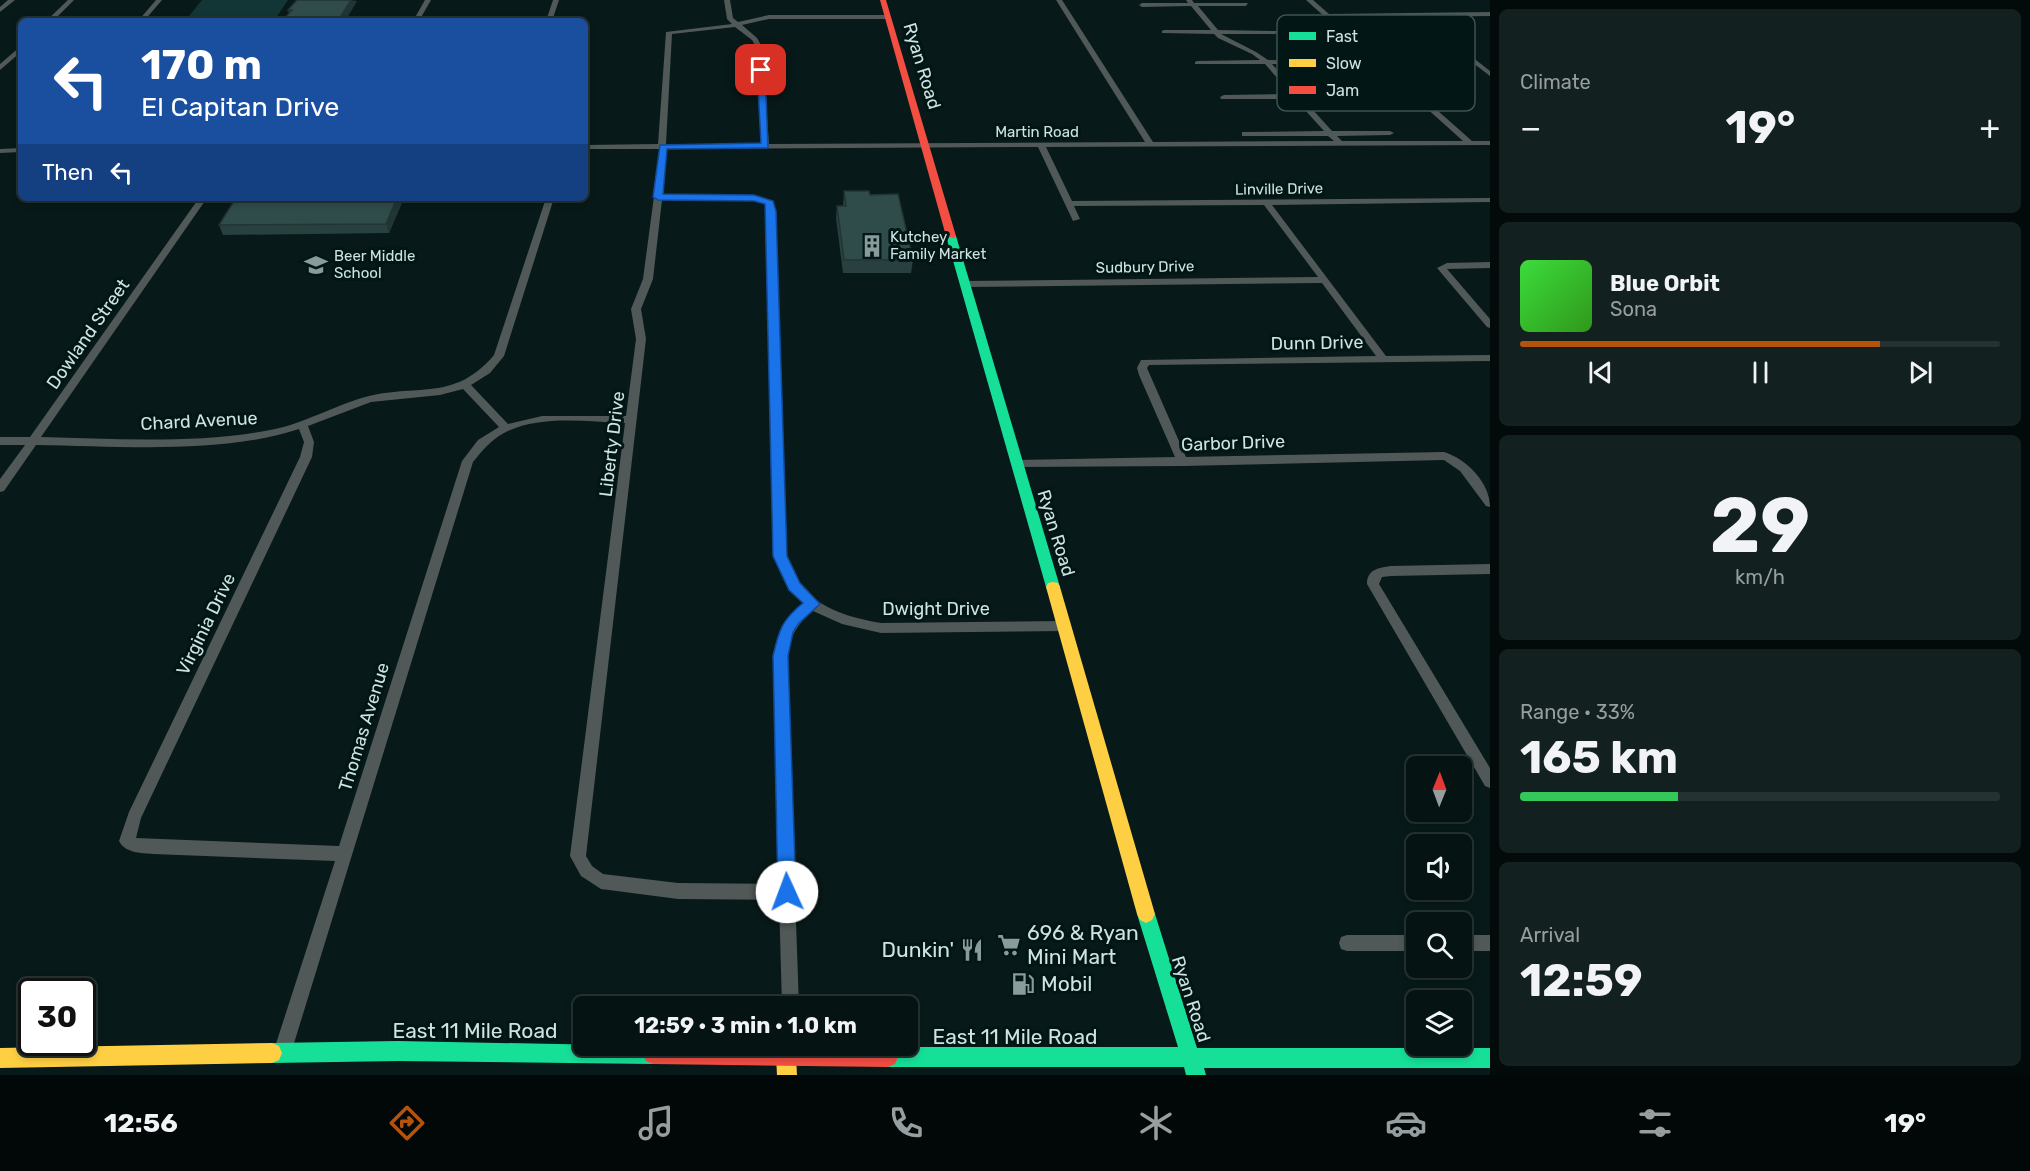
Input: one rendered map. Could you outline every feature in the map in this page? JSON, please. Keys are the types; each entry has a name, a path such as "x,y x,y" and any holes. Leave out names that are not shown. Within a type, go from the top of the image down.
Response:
{"main road":[{"name":"Ryan Road","path":"883,0 927,146 1158,956 1196,1075"},
{"name":"East 11 Mile Road","path":"0,1058 282,1053 573,1052"},
{"name":"East 11 Mile Road","path":"918,1055 1490,1058"},
{"path":"787,1075 790,1056"}],"street":[{"path":"0,9 11,0"},
{"path":"52,18 71,0"},
{"path":"144,18 159,0"},
{"path":"418,18 428,0"},
{"path":"550,18 556,0"},
{"path":"727,0 728,15 735,25 758,43 765,146"},
{"path":"1059,0 1151,145"},
{"path":"1309,0 1326,15"},
{"path":"1189,2 1214,32 1227,42 1254,53 1277,74"},
{"path":"1142,5 1189,2 1246,4"},
{"path":"1415,15 1490,14"},
{"path":"735,25 769,17 888,17"},
{"name":"Liberty Drive","path":"735,25 712,29 670,30 658,197 648,279 636,309 641,339 578,848 581,865 590,875 601,881 678,891 787,892"},
{"path":"1164,32 1275,32"},
{"path":"0,68 18,51"},
{"path":"1475,62 1490,74"},
{"path":"1197,63 1277,63"},
{"path":"1224,97 1277,97"},
{"path":"1310,111 1340,144"},
{"path":"1434,111 1470,143"},
{"path":"1245,134 1390,133"},
{"name":"Martin Road","path":"588,147 1490,143"},
{"path":"1041,146 1076,219"},
{"path":"0,151 18,150"},
{"path":"658,197 746,198 764,200 769,203 780,556 794,586 812,604 794,619 782,643 780,669 790,996"},
{"name":"Linville Drive","path":"1069,204 1490,200"},
{"name":"Dowland Street","path":"0,488 201,201"},
{"path":"506,428 464,384 482,375 499,356 549,201"},
{"path":"1267,202 1383,359"},
{"path":"1490,265 1441,268 1490,325"},
{"name":"Sudbury Drive","path":"965,284 1324,280"},
{"name":"Dunn Drive","path":"1183,462 1144,375 1142,368 1144,362 1490,358"},
{"name":"Chard Avenue","path":"0,441 202,441 271,433 369,399 438,393 464,384"},
{"name":"Thomas Avenue","path":"282,1053 468,461 478,448 506,428 528,421 548,418 632,420"},
{"name":"Virginia Drive","path":"302,423 309,438 306,457 134,817 127,841 135,845 153,847 344,854"},
{"name":"Garbor Drive","path":"1017,464 1389,456 1451,457 1460,463 1490,502"},
{"path":"1490,569 1391,571 1378,573 1373,579 1373,584 1490,781"},
{"name":"Dwight Drive","path":"812,604 844,621 881,628 1065,626"},
{"path":"1347,943 1406,943"},
{"path":"1472,943 1490,943"}],"shaded area":[{"path":"202,0 288,0 276,18 187,18"}],"building":[{"path":"297,0 351,0 340,18 285,18 292,10 288,10"},
{"name":"Kutchey Family Market","path":"844,191 869,191 870,195 898,194 913,260 844,260 837,206 846,206"},
{"name":"Beer Middle School","path":"234,201 396,201 386,224 219,225"}],"traffic: fast":[{"path":"951,236 1053,587"},
{"path":"1146,914 1196,1075"},
{"path":"272,1053 398,1051 573,1053"},
{"path":"888,1057 1490,1058"}],"traffic: slow":[{"path":"1053,587 1146,914"},
{"path":"0,1058 272,1053"},
{"path":"786,1057 787,1075"}],"traffic: jam":[{"path":"883,0 951,236"},
{"path":"810,1056 888,1057"}],"place":[{"name":"Kutchey Family Market","path":"872,246"},
{"name":"Beer Middle School","path":"316,265"},
{"name":"696 & Ryan Mini Mart","path":"1009,945"},
{"name":"Dunkin'","path":"972,950"},
{"name":"Mobil","path":"1023,984"}],"route":[{"path":"761,70 765,146 663,146 658,197 754,198 769,203 771,211 779,549 788,578 812,604 794,619 782,643 780,669 787,892"}]}
